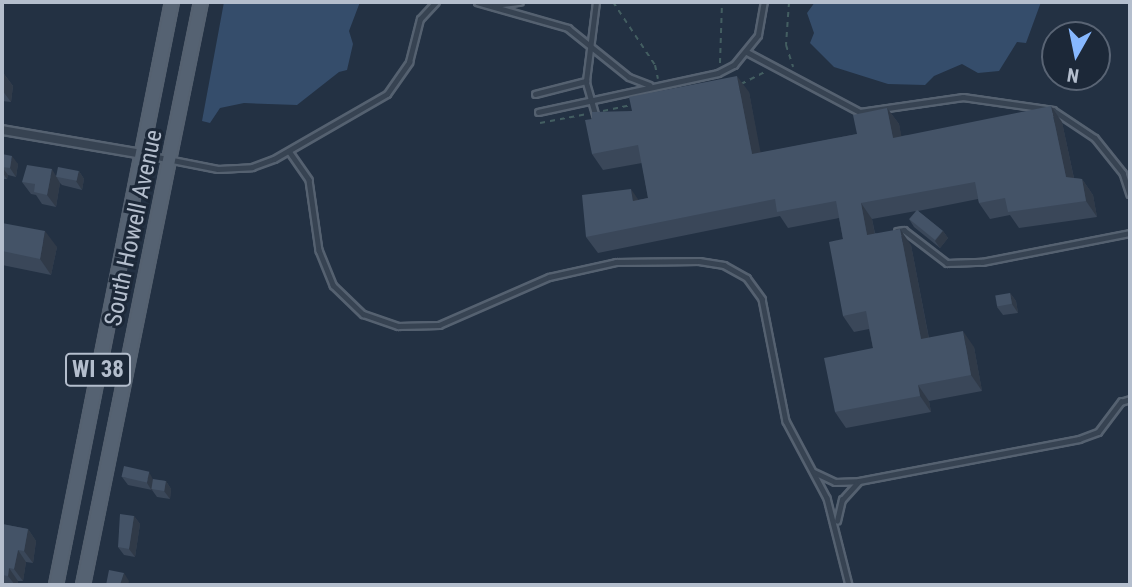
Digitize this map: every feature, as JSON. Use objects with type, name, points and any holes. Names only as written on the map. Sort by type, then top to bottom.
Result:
[{"type":"main road","name":"South Howell Avenue","points":[[56,585],[172,2]]},
{"type":"main road","name":"South Howell Avenue","points":[[83,585],[201,2]]},
{"type":"street","points":[[2,130],[142,154]]},
{"type":"lane","points":[[142,154],[236,169],[289,151],[387,94],[409,62],[420,19],[436,2]]},
{"type":"lane","points":[[477,2],[553,22],[592,46],[629,77],[655,86]]},
{"type":"lane","points":[[493,5],[520,2]]},
{"type":"lane","points":[[596,2],[586,81],[593,100],[598,129]]},
{"type":"lane","points":[[538,112],[718,73],[747,52],[762,26],[764,2]]},
{"type":"lane","points":[[747,52],[860,112],[971,97],[1053,110],[1095,138],[1123,173],[1130,194]]},
{"type":"lane","points":[[535,94],[586,81]]},
{"type":"lane","points":[[289,151],[309,180],[319,250],[333,285],[363,314],[398,326],[439,325],[549,277],[616,262],[699,261],[741,273],[762,299],[786,421],[838,529]]},
{"type":"lane","points":[[893,232],[904,230],[947,263],[982,262],[1130,233]]},
{"type":"lane","points":[[811,471],[835,482],[859,481],[1079,439],[1098,432],[1121,402],[1130,399]]},
{"type":"lane","points":[[849,585],[837,510],[859,481]]},
{"type":"path","points":[[613,2],[662,85]]},
{"type":"path","points":[[718,73],[722,2]]},
{"type":"path","points":[[789,2],[786,45],[796,78]]},
{"type":"path","points":[[735,85],[753,81],[772,65]]},
{"type":"path","points":[[540,122],[641,103]]},
{"type":"water","points":[[224,2],[360,2],[349,31],[353,44],[347,70],[339,72],[297,105],[244,103],[220,108],[210,123],[202,121]]},
{"type":"water","points":[[815,2],[1041,2],[1026,43],[1017,42],[999,71],[978,73],[962,64],[934,76],[925,85],[888,84],[834,67],[810,43],[814,33],[807,13]]},
{"type":"building","points":[[737,76],[752,154],[857,134],[853,115],[887,108],[893,138],[1051,106],[1066,177],[1082,179],[1086,201],[1008,212],[1005,198],[979,203],[975,182],[861,203],[867,235],[900,229],[921,339],[963,331],[971,375],[918,385],[920,396],[835,412],[824,358],[873,348],[866,311],[843,316],[829,242],[843,239],[836,201],[777,212],[775,199],[586,237],[582,195],[631,189],[633,201],[648,198],[638,145],[592,154],[585,120],[592,119],[592,112],[632,111],[629,97]]},
{"type":"building","points":[[2,154],[12,156],[10,168],[2,167]]},
{"type":"building","points":[[27,165],[52,169],[47,195],[34,192],[35,184],[22,182]]},
{"type":"building","points":[[58,167],[79,171],[77,181],[56,177]]},
{"type":"building","points":[[917,210],[943,231],[935,240],[909,219]]},
{"type":"building","points":[[2,223],[45,231],[40,259],[2,251]]},
{"type":"building","points":[[1010,293],[1012,304],[997,306],[995,296]]},
{"type":"building","points":[[124,466],[149,472],[147,483],[122,477]]},
{"type":"building","points":[[153,479],[166,481],[164,491],[151,489]]},
{"type":"building","points":[[120,514],[134,516],[129,549],[118,547]]},
{"type":"building","points":[[2,524],[28,529],[24,551],[18,550],[14,569],[9,568],[8,576],[2,575]]},
{"type":"building","points":[[109,570],[124,573],[120,585],[106,585]]}]
